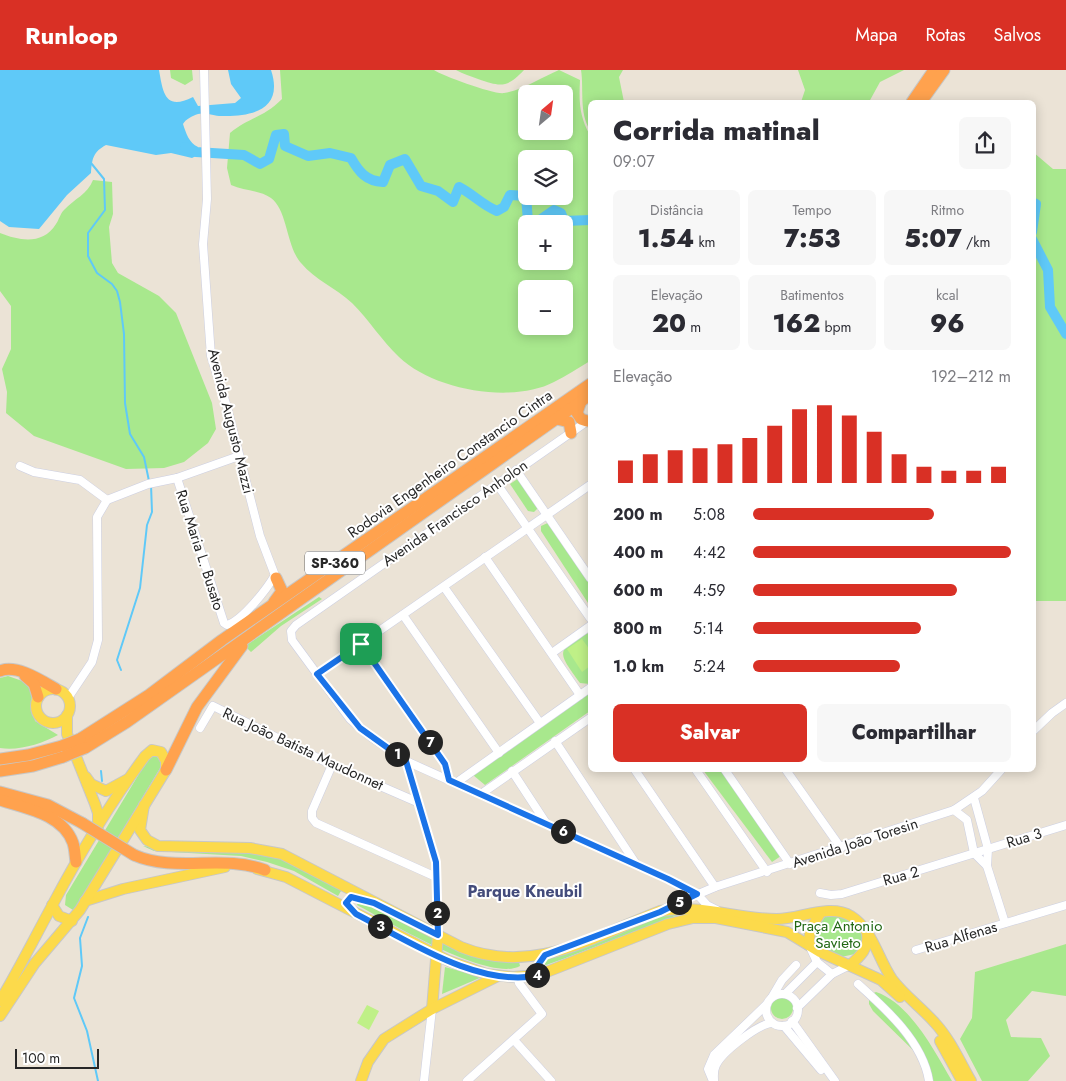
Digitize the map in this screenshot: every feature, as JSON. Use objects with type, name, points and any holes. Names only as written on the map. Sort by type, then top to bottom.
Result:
[{"type":"highway","points":[[913,100],[934,70]]},
{"type":"highway","points":[[922,100],[944,70]]},
{"type":"highway","name":"Rodovia Engenheiro Constancio Cintra","points":[[83,744],[259,615],[588,385]]},
{"type":"highway","points":[[586,398],[577,413],[581,419],[588,420]]},
{"type":"highway","name":"Rodovia Engenheiro Constancio Cintra","points":[[83,744],[127,722],[586,398]]},
{"type":"highway","points":[[557,419],[570,422],[571,433]]},
{"type":"highway","points":[[275,576],[284,584],[293,585],[309,581]]},
{"type":"highway","points":[[259,615],[281,595],[282,590],[275,576]]},
{"type":"highway","points":[[166,770],[197,707],[225,666],[252,634]]},
{"type":"highway","points":[[0,671],[19,672],[56,689]]},
{"type":"highway","points":[[19,672],[34,684],[38,697]]},
{"type":"highway","name":"SP-360","points":[[0,759],[63,752],[83,744]]},
{"type":"highway","points":[[0,752],[28,755]]},
{"type":"highway","points":[[0,771],[33,766],[63,752]]},
{"type":"highway","points":[[0,792],[48,805],[82,823],[134,855],[159,863],[234,864],[249,865],[265,870]]},
{"type":"highway","points":[[0,800],[48,817],[64,827],[73,843],[76,862]]},
{"type":"main road","points":[[67,734],[46,722],[38,714],[36,708],[38,697],[46,690],[56,689],[68,698],[70,709],[67,715],[67,734],[98,813],[98,828]]},
{"type":"main road","points":[[46,722],[56,723],[67,715]]},
{"type":"main road","points":[[0,1001],[23,964],[76,862],[145,756],[152,750],[164,756],[166,770],[85,901],[72,921],[34,963],[0,1016]]},
{"type":"main road","points":[[84,774],[91,784],[106,791],[133,775]]},
{"type":"main road","points":[[144,805],[140,830],[143,836],[152,844],[171,847],[250,848],[282,854],[438,935],[467,949],[488,956],[523,958],[545,955],[660,912],[695,908],[777,918],[836,911],[851,916],[867,933],[889,974],[936,1024],[971,1081]]},
{"type":"main road","points":[[85,901],[123,889],[218,868],[265,870],[286,877],[468,969],[499,976],[515,977],[540,975],[668,924],[693,918],[716,918],[775,928],[794,935],[809,945],[889,987],[929,1025],[962,1081]]},
{"type":"main road","points":[[356,914],[347,907],[346,903],[351,897],[374,903]]},
{"type":"main road","points":[[52,905],[59,916],[72,921]]},
{"type":"main road","points":[[809,945],[810,930],[821,912]]},
{"type":"main road","points":[[850,965],[861,955],[867,944],[867,933]]},
{"type":"main road","points":[[432,1009],[438,935]]},
{"type":"main road","points":[[540,975],[538,965],[545,955]]},
{"type":"main road","points":[[515,977],[524,968],[523,958]]},
{"type":"main road","points":[[361,1081],[368,1062],[384,1039],[432,1009],[499,976]]},
{"type":"street","name":"Avenida Augusto Mazzi","points":[[204,70],[208,172],[203,244],[211,356],[228,406],[260,536],[275,576]]},
{"type":"street","name":"Avenida Francisco Anholon","points":[[317,674],[292,640],[291,631],[296,625],[588,421]]},
{"type":"street","points":[[68,698],[92,662],[98,640],[97,517],[107,500],[150,483],[176,478],[239,456]]},
{"type":"street","points":[[20,466],[34,472],[80,480],[107,500]]},
{"type":"street","points":[[516,470],[588,575]]},
{"type":"street","name":"Rua Maria L. Busato","points":[[176,478],[226,625],[232,624],[244,614],[275,576]]},
{"type":"street","points":[[497,484],[588,615]]},
{"type":"street","points":[[588,487],[317,674],[360,728],[406,761],[637,865],[697,894],[707,905],[718,911]]},
{"type":"street","points":[[485,558],[580,695]]},
{"type":"street","points":[[444,587],[540,724]]},
{"type":"street","points":[[403,615],[499,752]]},
{"type":"street","points":[[552,653],[588,627]]},
{"type":"street","points":[[361,644],[445,764],[453,781]]},
{"type":"street","points":[[453,781],[499,752],[588,689]]},
{"type":"street","points":[[1036,728],[1066,703]]},
{"type":"street","name":"Rua João Batista Maudonnet","points":[[200,728],[213,706],[332,765],[418,802]]},
{"type":"street","points":[[480,794],[588,719]]},
{"type":"street","points":[[555,741],[637,865]]},
{"type":"street","points":[[406,761],[436,862],[438,935]]},
{"type":"street","points":[[332,765],[312,811],[312,818],[316,823],[436,877]]},
{"type":"street","points":[[512,771],[546,823]]},
{"type":"street","points":[[636,772],[715,888]]},
{"type":"street","points":[[697,772],[767,872]]},
{"type":"street","points":[[726,772],[790,864]]},
{"type":"street","points":[[787,772],[841,848]]},
{"type":"street","name":"Avenida João Toresin","points":[[660,912],[697,894],[954,810],[974,798],[998,772]]},
{"type":"street","points":[[974,798],[979,822],[981,851],[987,866]]},
{"type":"street","points":[[525,813],[531,810],[533,802]]},
{"type":"street","points":[[954,810],[965,816],[981,851],[1005,923]]},
{"type":"street","points":[[969,826],[979,822]]},
{"type":"street","name":"Rua 3","points":[[981,851],[1066,825]]},
{"type":"street","name":"Rua 2","points":[[820,893],[842,894],[981,851]]},
{"type":"street","name":"Rua Alfenas","points":[[916,950],[1066,905]]},
{"type":"street","points":[[809,945],[817,962],[832,974]]},
{"type":"street","points":[[769,1001],[786,993],[817,962]]},
{"type":"street","points":[[714,1081],[708,1069],[714,1055],[769,1001],[782,980],[796,965]]},
{"type":"street","points":[[784,1026],[792,1021],[797,1008],[832,974],[850,965]]},
{"type":"street","points":[[468,1081],[542,1014],[515,977]]},
{"type":"street","points":[[858,984],[890,1015],[911,1040],[924,1063],[930,1081]]},
{"type":"street","points":[[786,993],[796,1002],[797,1008]]},
{"type":"street","points":[[769,1001],[766,1014],[772,1023]]},
{"type":"street","points":[[424,1081],[432,1009]]},
{"type":"street","points":[[792,1021],[835,1081]]},
{"type":"street","points":[[714,1081],[714,1071],[719,1060],[755,1029],[772,1023],[784,1026],[830,1081]]},
{"type":"street","points":[[514,1040],[551,1081]]},
{"type":"green space","points":[[170,70],[192,70],[193,80],[185,85],[171,78]]},
{"type":"green space","points":[[280,70],[434,70],[469,85],[499,93],[518,89],[518,140],[573,140],[573,85],[527,85],[559,70],[580,80],[580,108],[588,130],[588,362],[568,375],[537,389],[517,392],[495,392],[473,390],[432,378],[399,357],[352,303],[301,263],[292,248],[281,211],[277,204],[267,195],[231,185],[227,168],[230,133],[268,110],[282,99]]},
{"type":"green space","points":[[456,70],[524,70],[508,83],[498,84],[478,79]]},
{"type":"green space","points":[[581,70],[623,70],[619,77],[624,100],[588,100],[588,125],[583,109]]},
{"type":"green space","points":[[798,70],[904,70],[880,82],[870,100],[802,100],[805,90]]},
{"type":"green space","points":[[1036,155],[1053,169],[1066,169],[1066,601],[1036,601]]},
{"type":"green space","points":[[93,180],[112,182],[113,214],[109,227],[112,263],[118,273],[159,296],[176,313],[212,403],[216,429],[208,443],[184,462],[164,468],[126,469],[34,436],[6,413],[7,392],[2,369],[11,349],[11,306],[0,291],[0,233],[23,239],[38,238],[45,235],[51,231],[61,213],[84,193]]},
{"type":"green space","points":[[519,478],[539,507],[534,512],[528,511],[510,484]]},
{"type":"green space","points":[[550,522],[588,579],[588,603],[541,531],[541,526]]},
{"type":"green space","points":[[319,597],[322,599],[281,626],[251,652],[245,646]]},
{"type":"green space","points":[[588,633],[588,684],[580,683],[564,658],[565,648]]},
{"type":"green space","points":[[582,639],[588,647],[588,668],[582,672],[567,649]]},
{"type":"green space","points":[[8,676],[28,683],[33,690],[31,704],[35,721],[58,735],[30,746],[0,748],[0,678]]},
{"type":"green space","points":[[588,692],[588,712],[485,785],[473,775]]},
{"type":"green space","points":[[153,754],[162,758],[162,765],[73,910],[65,905],[66,895],[148,759]]},
{"type":"green space","points":[[704,772],[722,772],[781,856],[772,862]]},
{"type":"green space","points":[[143,846],[244,852],[277,857],[292,862],[340,887],[341,891],[338,896],[294,871],[241,856],[154,851]]},
{"type":"green space","points":[[359,900],[438,941],[519,962],[520,966],[506,969],[486,966],[438,948],[357,905]]},
{"type":"green space","points":[[688,911],[563,959],[546,965],[543,963],[544,960],[667,914]]},
{"type":"green space","name":"Praça Antonio Savieto","points":[[828,914],[847,918],[860,930],[864,943],[855,954],[841,957],[818,944],[814,932],[820,921]]},
{"type":"green space","points":[[1066,944],[1066,996],[1032,991],[1006,1020],[1011,1037],[1041,1038],[1050,1056],[1028,1081],[982,1081],[960,1039],[972,1018],[975,972]]},
{"type":"green space","points":[[445,967],[482,977],[442,994]]},
{"type":"green space","points":[[876,992],[900,1006],[911,1017],[952,1081],[928,1081],[920,1057],[873,1011],[869,1004],[869,995]]},
{"type":"green space","points":[[782,997],[790,1000],[793,1008],[790,1016],[782,1019],[774,1016],[771,1008],[774,1000]]},
{"type":"green space","points":[[367,1005],[379,1011],[369,1030],[357,1023]]},
{"type":"water","points":[[0,70],[159,70],[164,92],[171,101],[184,101],[193,97],[198,106],[235,103],[241,98],[231,84],[228,70],[271,70],[274,83],[273,94],[269,102],[263,108],[254,112],[233,116],[200,114],[186,121],[183,124],[187,134],[192,143],[198,147],[196,156],[192,158],[171,153],[156,155],[106,145],[98,150],[94,156],[91,173],[67,195],[39,229],[9,227],[0,221]]},
{"type":"waterway","points":[[185,147],[196,152],[244,155],[260,164],[269,159],[276,135],[284,134],[285,146],[308,156],[330,153],[351,158],[357,168],[372,180],[383,182],[390,165],[405,159],[421,186],[438,191],[453,202],[459,187],[497,211],[504,207],[510,195],[518,196]]},
{"type":"waterway","points":[[91,163],[104,179],[105,210],[88,233],[88,256],[97,273],[112,284],[117,291],[120,302],[124,334],[125,403],[130,434],[144,457],[149,481]]},
{"type":"waterway","points":[[527,205],[528,215]]},
{"type":"waterway","points":[[547,215],[554,210],[562,215]]},
{"type":"waterway","points":[[573,221],[588,220]]},
{"type":"waterway","points":[[1036,247],[1048,270],[1050,307],[1066,334]]},
{"type":"waterway","points":[[121,670],[117,660],[140,588],[147,525],[152,512],[151,485]]},
{"type":"waterway","points":[[101,771],[102,781]]},
{"type":"waterway","points":[[88,917],[80,938],[82,966],[74,998],[87,1031],[98,1081]]},
{"type":"district","name":"Parque Kneubil","points":[[525,891]]},
{"type":"route","points":[[361,644],[445,764],[449,771],[449,780],[668,879],[697,894],[660,912],[545,955],[538,965],[540,975],[534,976],[499,976],[468,969],[356,914],[347,907],[346,903],[354,896],[374,903],[438,935],[436,862],[406,761],[370,737],[350,719],[317,674],[361,644]]}]
